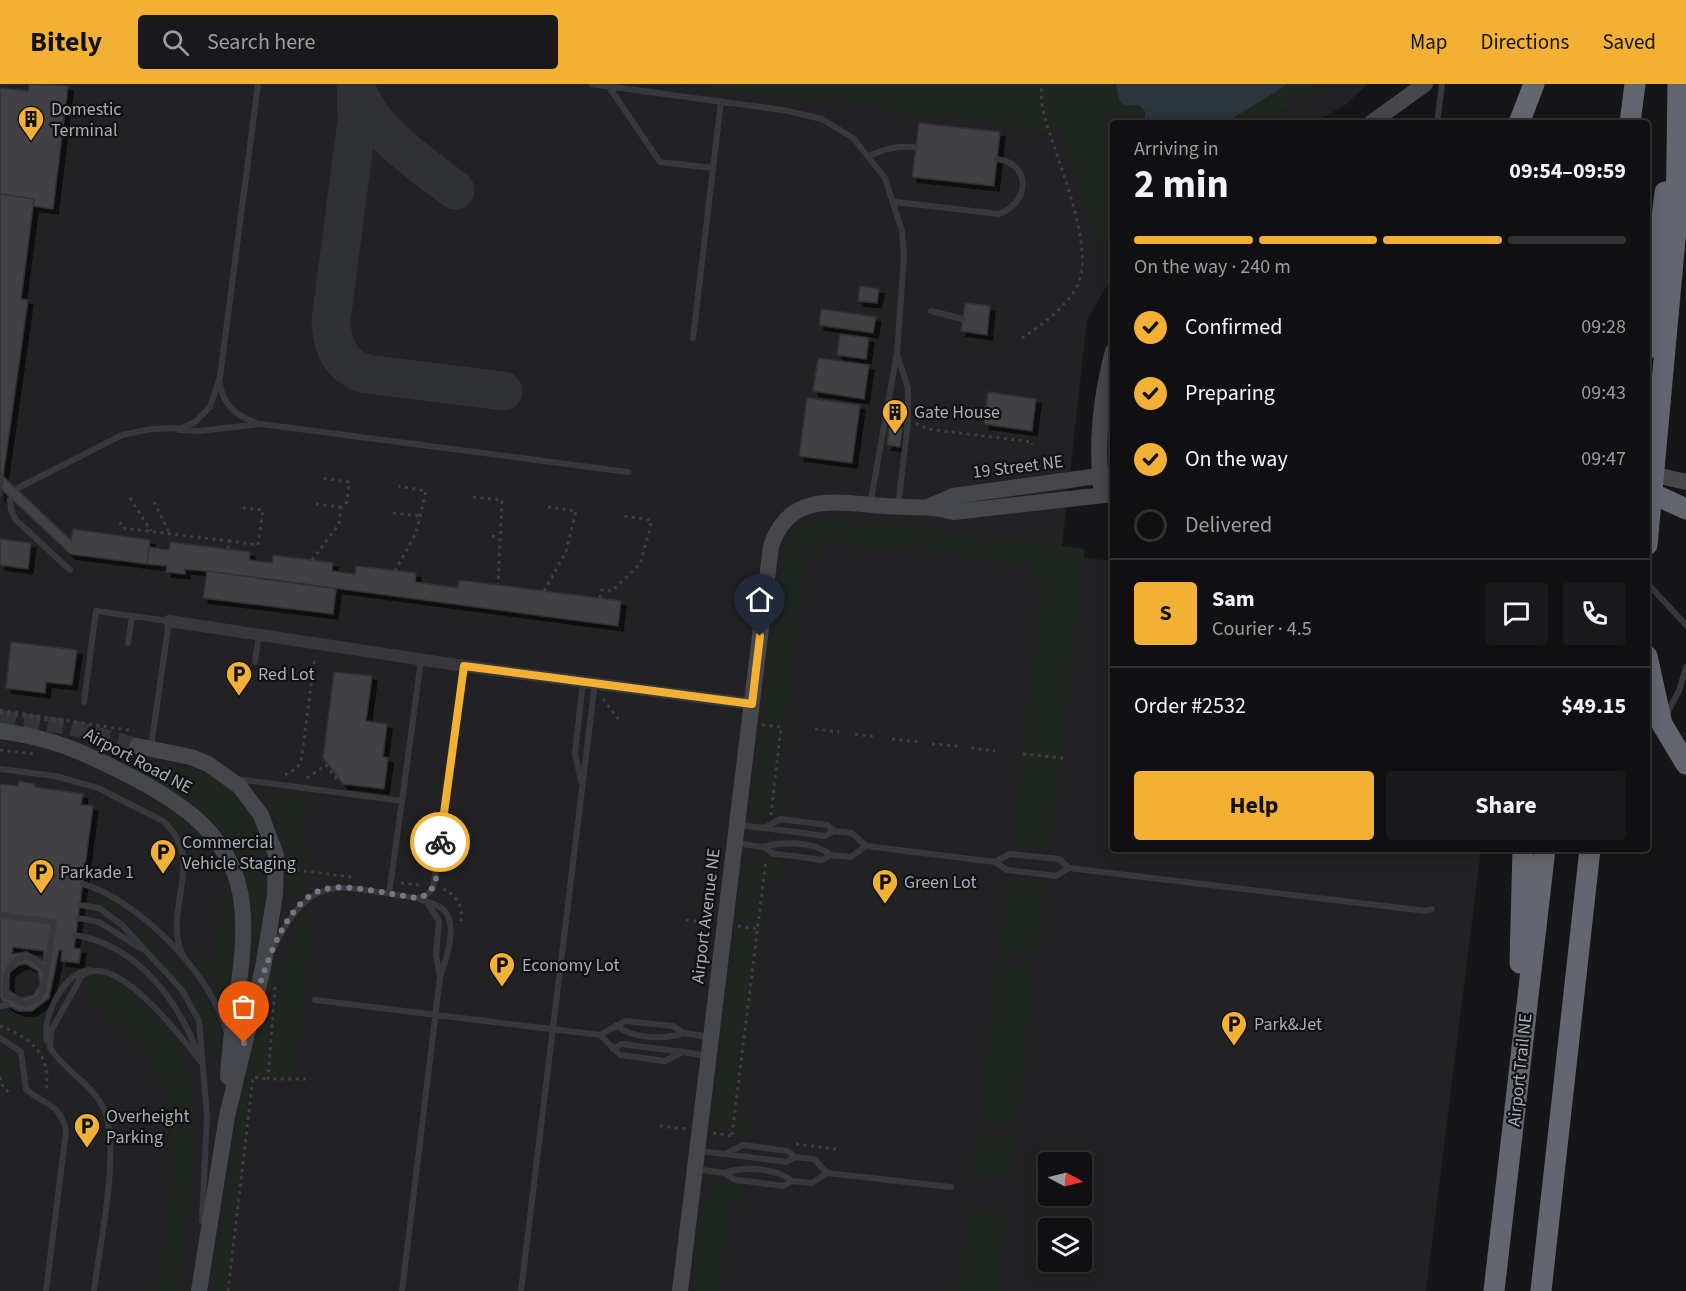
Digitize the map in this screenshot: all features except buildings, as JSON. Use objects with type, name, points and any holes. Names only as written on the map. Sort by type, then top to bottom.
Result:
[{"type":"highway","points":[[1520,120],[1534,84]]},
{"type":"highway","points":[[1630,120],[1635,84]]},
{"type":"highway","points":[[1650,323],[1677,84]]},
{"type":"highway","points":[[1650,512],[1676,229],[1677,84]]},
{"type":"highway","points":[[1653,496],[1686,510]]},
{"type":"highway","points":[[1650,669],[1662,723],[1686,764]]},
{"type":"highway","points":[[1518,1093],[1523,852]]},
{"type":"highway","name":"Airport Trail NE","points":[[1494,1291],[1545,852]]},
{"type":"highway","points":[[1541,1291],[1590,852]]},
{"type":"highway","points":[[1546,1242],[1546,1291]]},
{"type":"street","points":[[1375,120],[1425,84]]},
{"type":"street","points":[[1107,495],[1106,475],[1098,440],[1103,397],[1110,365]]},
{"type":"street","points":[[1103,397],[1110,417]]},
{"type":"street","points":[[1650,473],[1686,482]]},
{"type":"street","name":"19 Street NE","points":[[930,506],[953,496],[1106,475]]},
{"type":"street","name":"19 Street NE","points":[[771,546],[781,524],[788,516],[806,507],[833,502],[870,506],[930,506],[954,512],[1107,495]]},
{"type":"street","points":[[1653,496],[1686,504]]},
{"type":"street","name":"Airport Avenue NE","points":[[680,1291],[771,546]]},
{"type":"street","points":[[169,621],[259,633],[421,660],[752,704]]},
{"type":"street","name":"Airport Road NE","points":[[0,731],[37,736],[68,746],[130,776],[187,809],[221,845],[239,888],[243,922],[229,1058],[227,1116]]},
{"type":"street","name":"Airport Road NE","points":[[140,739],[191,757],[229,778],[251,800],[261,815],[276,855],[276,895],[263,968],[227,1116],[199,1289]]},
{"type":"lane","points":[[172,429],[195,422],[210,407],[220,377],[258,84]]},
{"type":"lane","points":[[591,84],[783,110],[822,119],[854,138],[885,178],[895,202],[902,231],[903,256],[897,353],[870,506]]},
{"type":"lane","points":[[1437,120],[1442,84]]},
{"type":"lane","points":[[609,87],[660,162],[713,168]]},
{"type":"lane","points":[[693,338],[721,101]]},
{"type":"lane","points":[[870,156],[892,147],[916,147]]},
{"type":"lane","points":[[895,202],[999,214],[1011,210],[1019,200],[1023,189],[1021,176],[1015,167],[1006,161],[997,159]]},
{"type":"lane","points":[[931,311],[963,319]]},
{"type":"lane","points":[[897,353],[908,388],[908,421],[898,507]]},
{"type":"lane","points":[[220,377],[222,394],[230,407],[241,416],[261,424]]},
{"type":"lane","points":[[18,488],[113,438],[135,431],[172,429],[198,431],[261,424],[628,472]]},
{"type":"lane","points":[[10,500],[11,510],[16,520],[70,570]]},
{"type":"lane","points":[[1650,586],[1686,625]]},
{"type":"lane","points":[[84,702],[96,611],[169,621],[140,739]]},
{"type":"lane","points":[[128,643],[132,616]]},
{"type":"lane","points":[[255,662],[259,633]]},
{"type":"lane","points":[[389,894],[421,660]]},
{"type":"lane","points":[[419,899],[429,893],[435,884],[464,666]]},
{"type":"lane","points":[[1662,723],[1679,691],[1686,667]]},
{"type":"lane","points":[[582,786],[575,753],[589,682]]},
{"type":"lane","points":[[521,1291],[582,786],[589,682]]},
{"type":"lane","points":[[0,769],[55,776],[98,788],[163,821],[172,829],[183,851],[176,934],[183,956]]},
{"type":"lane","points":[[229,778],[402,801]]},
{"type":"lane","points":[[764,828],[781,819],[827,825],[834,831],[852,833],[866,846],[995,862],[1007,870],[1056,876],[1068,868]]},
{"type":"lane","points":[[737,825],[825,836],[834,831]]},
{"type":"lane","points":[[763,847],[776,842],[822,848],[831,855],[851,857],[866,846]]},
{"type":"lane","points":[[735,843],[763,847],[774,854],[822,860],[831,855]]},
{"type":"lane","points":[[995,862],[1010,854],[1059,859],[1068,868],[1426,911],[1432,909]]},
{"type":"lane","points":[[83,884],[117,898],[183,956],[219,1008],[228,1037],[229,1058]]},
{"type":"lane","points":[[263,968],[280,933],[300,906],[322,889],[338,888],[419,899],[440,907],[449,918],[446,959],[440,977],[402,1291]]},
{"type":"lane","points":[[419,899],[434,911],[439,921],[436,955],[440,977]]},
{"type":"lane","points":[[80,905],[99,908],[109,914],[182,990],[199,1021],[207,1116],[199,1289]]},
{"type":"lane","points":[[0,915],[54,922],[43,992],[39,998],[26,1004],[6,996],[1,981],[2,972],[10,962],[26,958],[34,960],[42,968]]},
{"type":"lane","points":[[78,918],[99,922],[148,953]]},
{"type":"lane","points":[[75,935],[92,939],[123,954],[151,976],[184,1019],[201,1061]]},
{"type":"lane","points":[[50,1048],[51,1031],[81,977],[93,970]]},
{"type":"lane","points":[[93,1291],[111,1159],[110,1133],[104,1108],[97,1096],[50,1048],[45,1030],[48,1014],[71,977],[78,972],[104,971],[141,993],[161,1012],[201,1061]]},
{"type":"lane","points":[[315,1000],[600,1035],[625,1021],[673,1026],[684,1034]]},
{"type":"lane","points":[[616,1025],[625,1033],[671,1038],[684,1034],[711,1037]]},
{"type":"lane","points":[[600,1035],[620,1055],[666,1061],[683,1052]]},
{"type":"lane","points":[[0,1038],[21,1052],[26,1089],[51,1104],[62,1120],[66,1138],[46,1291]]},
{"type":"lane","points":[[613,1049],[622,1044],[709,1056]]},
{"type":"lane","points":[[725,1154],[742,1145],[788,1151],[795,1157],[813,1159],[827,1173],[951,1187]]},
{"type":"lane","points":[[697,1151],[786,1162],[795,1157]]},
{"type":"lane","points":[[724,1173],[737,1168],[756,1170],[783,1174],[792,1181],[812,1183],[827,1173]]},
{"type":"lane","points":[[695,1169],[724,1173],[735,1180],[783,1186],[792,1181]]},
{"type":"path","points":[[1022,338],[1045,323],[1072,294],[1081,274],[1082,256],[1065,181],[1042,110],[1042,84]]},
{"type":"path","points":[[908,421],[927,429],[1032,442],[1032,445]]},
{"type":"path","points":[[312,560],[339,524],[341,507],[347,502],[349,482],[321,478]]},
{"type":"path","points":[[395,571],[416,533],[420,516],[423,513],[426,490],[398,486]]},
{"type":"path","points":[[473,497],[502,500],[498,537],[498,584]]},
{"type":"path","points":[[130,498],[151,531]]},
{"type":"path","points":[[154,502],[170,534]]},
{"type":"path","points":[[316,504],[341,507]]},
{"type":"path","points":[[120,522],[122,528],[258,545],[263,510],[242,507]]},
{"type":"path","points":[[544,591],[566,552],[576,511],[548,507]]},
{"type":"path","points":[[393,513],[420,516]]},
{"type":"path","points":[[600,598],[601,590],[612,591],[641,563],[643,551],[650,537],[651,520],[623,516]]},
{"type":"path","points":[[492,536],[498,537]]},
{"type":"path","points":[[228,549],[229,542]]},
{"type":"path","points":[[288,777],[279,776],[293,771],[301,762],[313,659],[317,656]]},
{"type":"path","points":[[603,694],[620,721]]},
{"type":"path","points":[[0,712],[140,739]]},
{"type":"path","points":[[758,724],[781,727],[770,817]]},
{"type":"path","points":[[815,729],[839,732]]},
{"type":"path","points":[[855,734],[878,737]]},
{"type":"path","points":[[892,739],[919,742]]},
{"type":"path","points":[[932,744],[958,746]]},
{"type":"path","points":[[971,748],[995,751]]},
{"type":"path","points":[[1023,754],[1064,759]]},
{"type":"path","points":[[305,780],[326,765],[342,785]]},
{"type":"path","points":[[732,1135],[766,858]]},
{"type":"path","points":[[286,869],[361,878]]},
{"type":"path","points":[[398,883],[423,886]]},
{"type":"path","points":[[686,920],[715,923]]},
{"type":"path","points":[[736,926],[757,929]]},
{"type":"path","points":[[268,1079],[276,981]]},
{"type":"path","points":[[0,1077],[3,1088],[9,1092]]},
{"type":"path","points":[[228,1291],[253,1077],[306,1079]]},
{"type":"path","points":[[660,1126],[692,1130]]},
{"type":"shaded area","points":[[0,84],[1368,84],[1346,104],[1320,120],[1110,120],[1110,280],[1087,320],[1061,555],[1110,561],[1110,852],[1481,852],[1426,1291],[0,1291]]},
{"type":"shaded area","points":[[685,84],[1321,84],[1271,120],[1110,120],[1110,238],[1098,247],[1062,134]]},
{"type":"shaded area","points":[[1116,84],[1288,84],[1230,120],[1145,120],[1145,111],[1138,105],[1124,106],[1119,99]]},
{"type":"shaded area","points":[[826,516],[1085,549],[1050,849],[1012,844],[1043,583],[1030,581],[1031,565],[821,541],[820,557],[806,555],[786,724],[762,721],[786,542],[793,531],[802,524]]},
{"type":"shaded area","points":[[761,728],[778,730],[768,818],[764,820],[757,819],[752,810]]},
{"type":"shaded area","points":[[783,731],[785,732],[778,795],[790,797],[788,814],[773,817]]},
{"type":"shaded area","points":[[136,758],[179,767],[210,778],[241,800],[255,820],[264,842],[267,866],[263,917],[252,967],[248,967],[249,896],[243,869],[232,846],[215,825],[194,807],[134,771]]},
{"type":"shaded area","points":[[107,781],[146,798],[177,817],[201,839],[218,864],[222,876],[201,847],[175,823],[146,804],[109,786],[106,784]]},
{"type":"shaded area","points":[[261,789],[307,795],[299,850],[314,853],[311,869],[288,866],[280,829]]},
{"type":"shaded area","points":[[755,857],[764,857],[756,926],[737,924],[744,868],[746,862]]},
{"type":"shaded area","points":[[768,858],[783,860],[780,879],[768,878],[762,927],[759,926]]},
{"type":"shaded area","points":[[288,872],[332,877],[313,882],[296,898],[288,893]]},
{"type":"shaded area","points":[[1008,880],[1046,882],[1037,956],[1000,952]]},
{"type":"shaded area","points":[[225,883],[233,924],[233,961],[228,1002],[189,953],[186,942],[206,964],[214,959]]},
{"type":"shaded area","points":[[85,896],[113,904],[123,910],[196,990],[214,1017],[219,1032],[221,1049],[219,1068],[215,1065],[207,1029],[190,995],[116,913],[105,905],[84,899]]},
{"type":"shaded area","points":[[306,915],[312,921],[312,929],[295,1076],[272,1076],[275,1013],[282,973],[288,953]]},
{"type":"shaded area","points":[[736,929],[755,931],[731,1130],[712,1127]]},
{"type":"shaded area","points":[[758,931],[761,932],[738,1122],[752,1124],[750,1135],[734,1133]]},
{"type":"shaded area","points":[[279,956],[271,1007],[267,1076],[251,1075],[226,1291],[213,1291],[239,1108],[270,976]]},
{"type":"shaded area","points":[[998,963],[1035,968],[1016,1127],[979,1122]]},
{"type":"shaded area","points":[[89,976],[112,980],[126,988],[144,1004],[173,1038],[189,1076],[194,1135],[189,1202],[178,1291],[158,1291],[172,1168],[171,1129],[164,1092],[149,1058],[123,1028],[85,1001],[91,991],[81,983]]},
{"type":"shaded area","points":[[49,1002],[40,1029],[42,1057],[26,1034],[0,1023],[0,1012],[30,1013]]},
{"type":"shaded area","points":[[0,1046],[12,1054],[17,1064],[10,1090],[4,1086],[0,1068]]},
{"type":"shaded area","points":[[978,1134],[1015,1138],[1010,1180],[973,1176]]},
{"type":"shaded area","points":[[721,1182],[744,1185],[742,1202],[730,1202],[719,1291],[693,1291],[704,1196],[711,1185]]},
{"type":"shaded area","points":[[968,1210],[1006,1215],[997,1291],[958,1291]]},
{"type":"taxiway","points":[[356,84],[357,120],[331,321],[333,339],[339,354],[350,366],[366,374],[503,391]]},
{"type":"taxiway","points":[[357,91],[375,121],[399,147],[455,190]]},
{"type":"tunnel","points":[[0,718],[70,727],[137,746]]},
{"type":"way so far","points":[[244,1043],[263,968],[280,933],[307,898],[322,889],[330,888],[417,898],[425,896],[435,884],[440,842]]},
{"type":"place","name":"Domestic Terminal","points":[[31,142]]},
{"type":"place","name":"Gate House","points":[[895,435]]},
{"type":"place","name":"Red Lot","points":[[239,697]]},
{"type":"place","name":"Commercial Vehicle Staging","points":[[163,875]]},
{"type":"place","name":"Parkade 1","points":[[41,895]]},
{"type":"place","name":"Green Lot","points":[[885,905]]},
{"type":"place","name":"Economy Lot","points":[[502,988]]},
{"type":"place","name":"Park&Jet","points":[[1234,1047]]},
{"type":"place","name":"Overheight Parking","points":[[87,1149]]},
{"type":"route","points":[[440,842],[464,666],[752,704],[760,636]]}]
